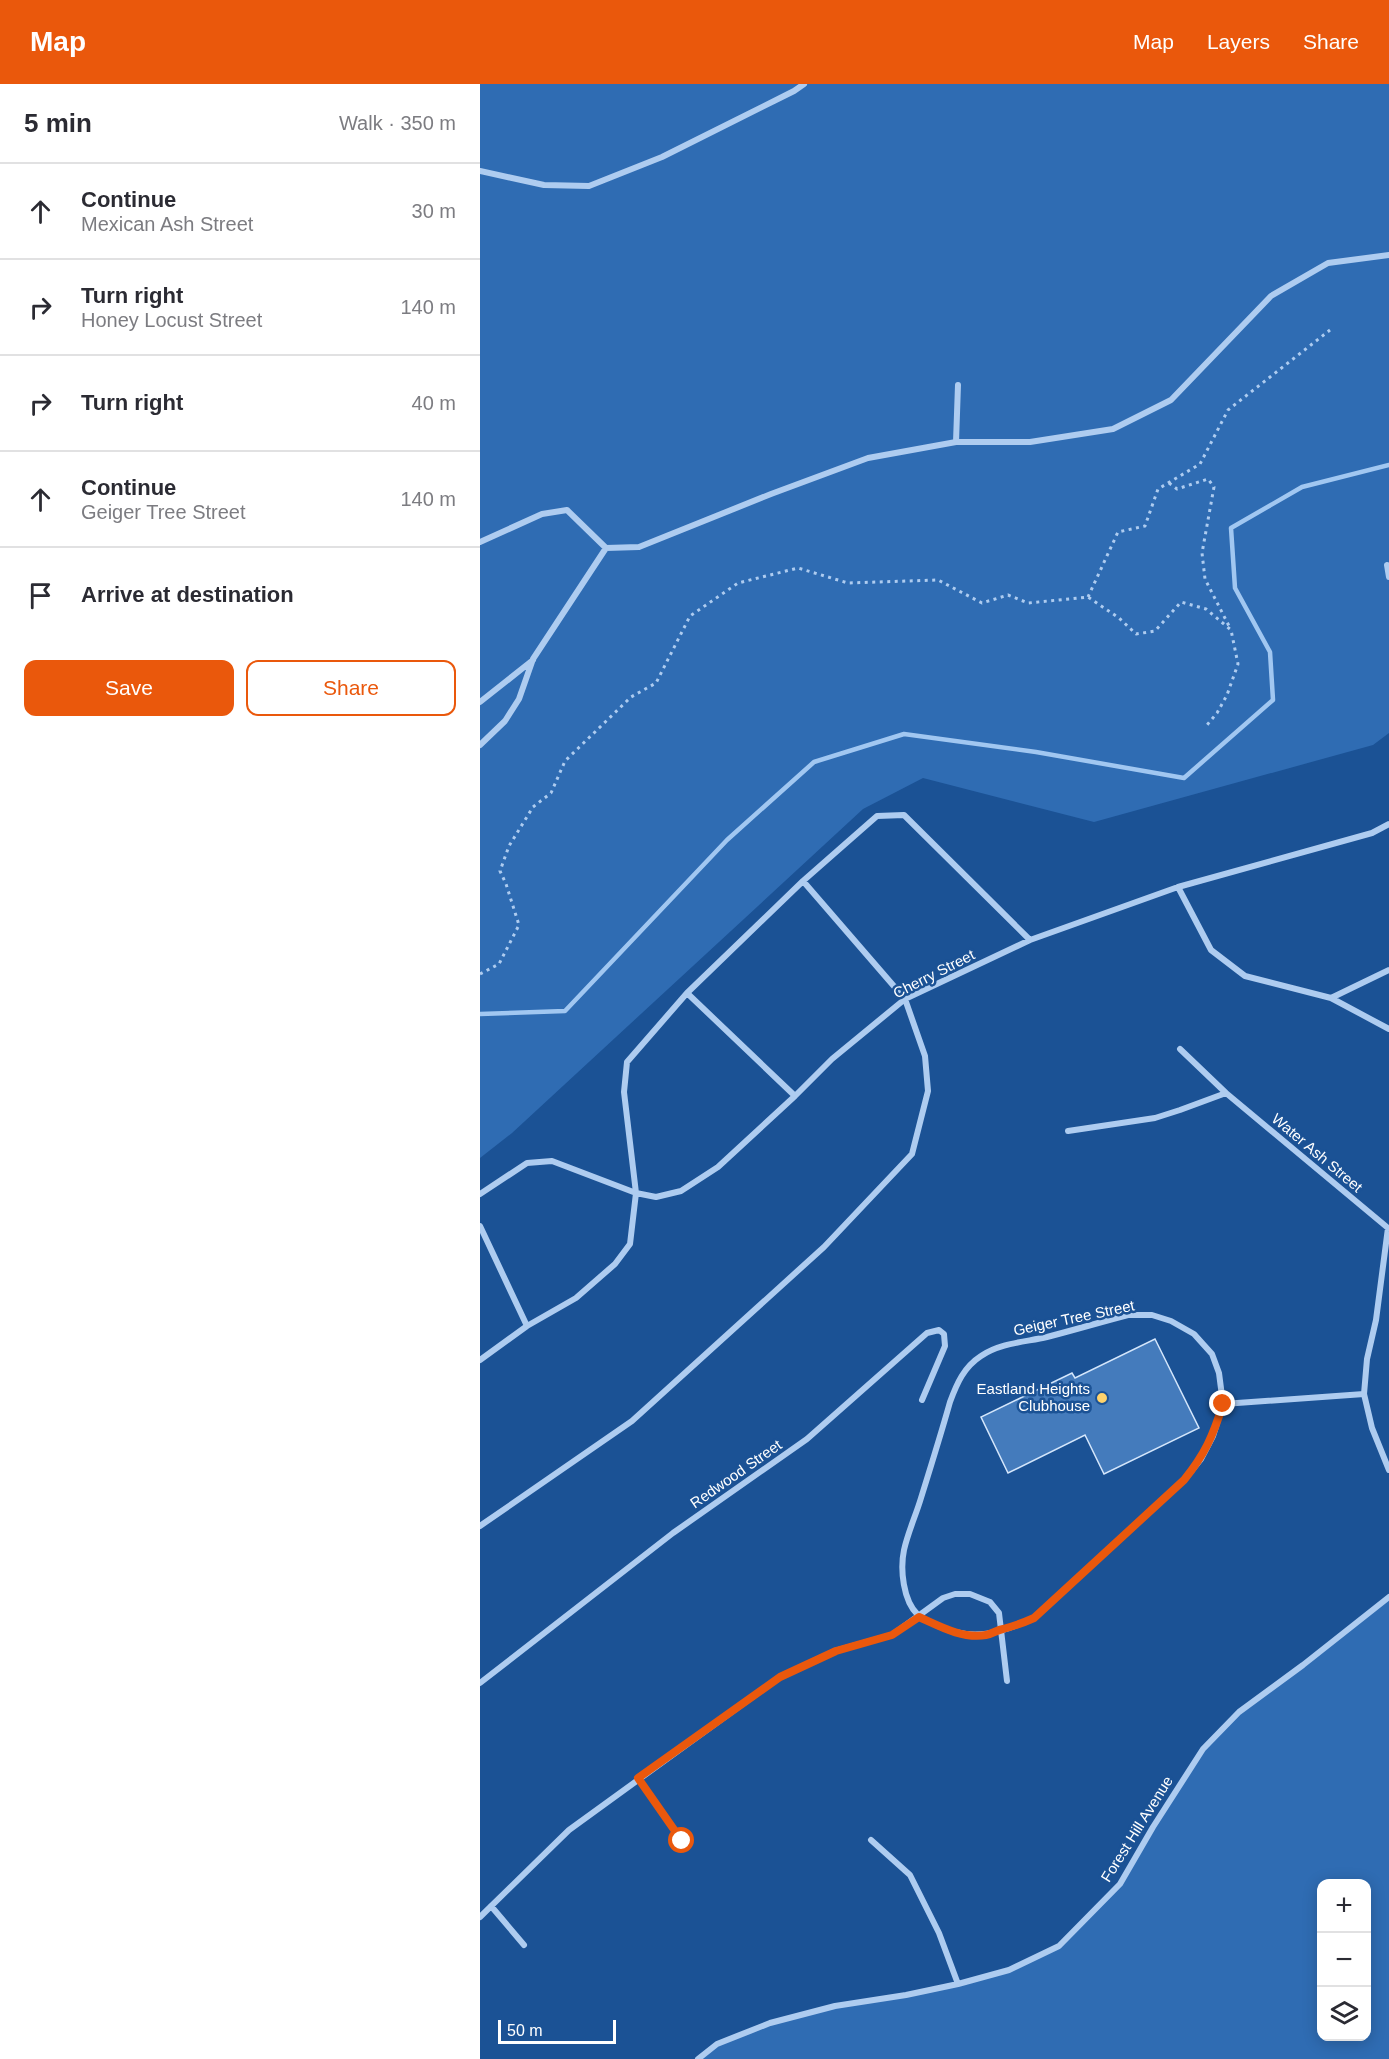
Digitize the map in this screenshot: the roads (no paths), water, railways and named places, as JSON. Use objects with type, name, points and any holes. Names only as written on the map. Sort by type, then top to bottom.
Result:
[{"type":"street","points":[[480,171],[544,185],[589,186],[662,157],[794,92],[804,84]]},
{"type":"street","points":[[480,542],[542,514],[567,510],[606,548],[639,547],[868,458],[956,442],[1030,442],[1113,429],[1172,400],[1271,296],[1328,263],[1389,255]]},
{"type":"street","points":[[956,442],[958,385]]},
{"type":"street","points":[[480,745],[505,721],[519,699],[533,660],[606,548]]},
{"type":"street","points":[[1387,565],[1389,577]]},
{"type":"street","points":[[480,702],[533,660]]},
{"type":"street","points":[[480,1360],[527,1326],[576,1298],[615,1264],[630,1244],[636,1193],[624,1092],[627,1062],[687,993],[803,881],[877,816],[904,815],[1030,940]]},
{"type":"street","name":"Cherry Street","points":[[480,1194],[527,1163],[552,1161],[636,1193],[656,1197],[681,1191],[718,1167],[832,1059],[905,999],[1030,940],[1178,887],[1372,833],[1389,824]]},
{"type":"street","points":[[480,1526],[560,1473],[632,1421],[824,1247],[912,1154],[928,1091],[925,1056],[905,999],[803,881]]},
{"type":"street","points":[[1178,887],[1211,950],[1245,975],[1331,998],[1389,1029]]},
{"type":"street","points":[[1331,998],[1389,970]]},
{"type":"street","points":[[687,993],[795,1096]]},
{"type":"street","name":"Water Ash Street","points":[[1180,1049],[1226,1093],[1389,1228],[1364,1394],[1372,1428],[1389,1470]]},
{"type":"street","points":[[1068,1131],[1155,1118],[1226,1093]]},
{"type":"street","points":[[480,1226],[527,1326]]},
{"type":"street","name":"Geiger Tree Street","points":[[1128,1315],[1152,1315],[1172,1321],[1194,1334],[1212,1354],[1219,1373],[1223,1404],[1213,1436],[1201,1459],[1184,1480],[1034,1618],[1017,1626],[986,1635],[969,1635],[947,1630],[919,1617],[911,1606],[905,1591],[904,1551],[957,1384],[967,1368],[981,1356],[1001,1346],[1047,1337],[1128,1315]]},
{"type":"street","name":"Redwood Street","points":[[480,1683],[673,1533],[807,1439],[927,1333],[939,1330],[944,1334],[945,1346],[922,1400]]},
{"type":"street","points":[[1223,1404],[1364,1394]]},
{"type":"street","points":[[480,1917],[569,1830],[780,1677],[836,1651],[892,1635],[919,1617],[930,1605],[943,1598],[955,1594],[970,1594],[990,1602],[999,1613],[1007,1681]]},
{"type":"street","name":"Forest Hill Avenue","points":[[698,2059],[717,2044],[770,2023],[835,2006],[958,1984],[1009,1970],[1059,1946],[1120,1884],[1203,1749],[1239,1712],[1389,1597]]},
{"type":"street","points":[[638,1778],[682,1841]]},
{"type":"street","points":[[871,1840],[910,1875],[939,1933],[958,1984]]},
{"type":"street","points":[[491,1906],[524,1945]]},
{"type":"waterway","points":[[480,1014],[565,1011],[727,840],[814,762],[904,734],[1036,752],[1184,778],[1273,700],[1270,652],[1235,588],[1231,528],[1302,487],[1389,465]]},
{"type":"place","name":"Eastland Heights Clubhouse","points":[[1102,1398]]}]
